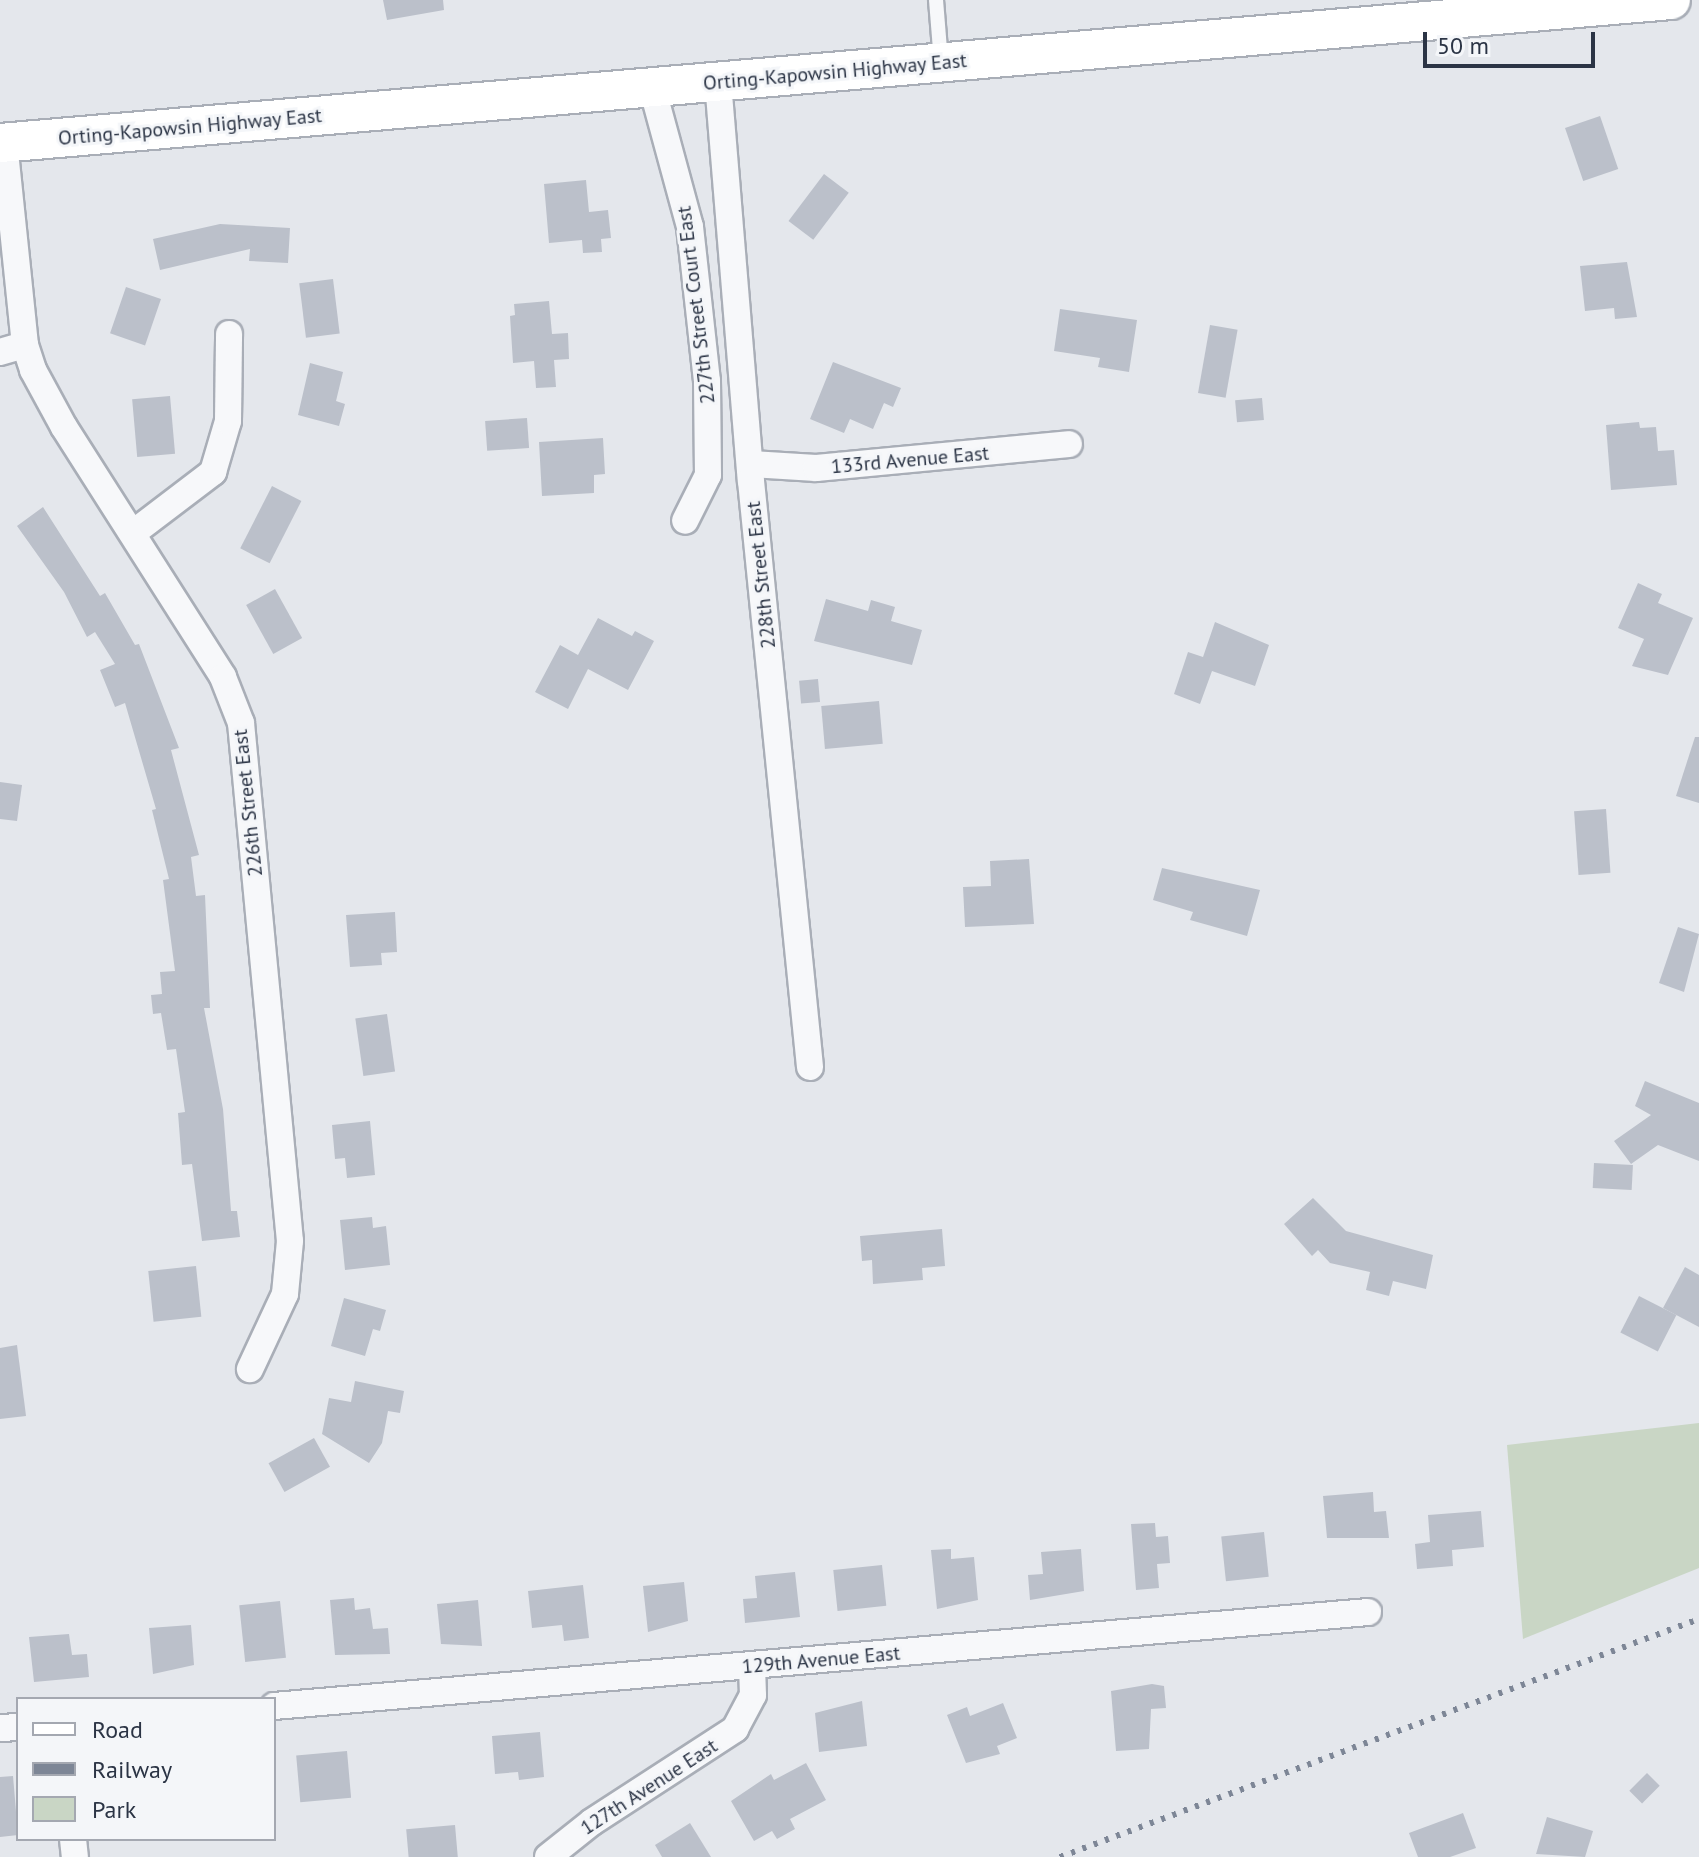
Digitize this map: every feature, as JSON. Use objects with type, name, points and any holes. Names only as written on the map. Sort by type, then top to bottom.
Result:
[{"type":"main road","name":"Orting-Kapowsin Highway East","points":[[2,143],[1671,0]]},
{"type":"street","name":"228th Street East","points":[[718,82],[751,464],[810,1067]]},
{"type":"street","name":"227th Street Court East","points":[[652,87],[690,227],[707,381],[708,475],[685,521]]},
{"type":"street","name":"226th Street East","points":[[2,143],[13,348],[223,677],[241,723],[290,1241],[285,1294],[250,1369]]},
{"type":"street","points":[[133,533],[213,472],[228,421],[229,334]]},
{"type":"street","name":"133rd Avenue East","points":[[751,464],[816,468],[1069,444]]},
{"type":"street","name":"129th Avenue East","points":[[276,1706],[1368,1612]]},
{"type":"street","name":"127th Avenue East","points":[[548,1857],[592,1822],[735,1729],[753,1695],[752,1667]]},
{"type":"lane","points":[[936,0],[941,63]]},
{"type":"green space","points":[[1699,1423],[1699,1568],[1523,1639],[1507,1445]]},
{"type":"building","points":[[383,0],[443,0],[444,10],[387,20]]},
{"type":"building","points":[[1600,116],[1618,169],[1583,181],[1565,128]]},
{"type":"building","points":[[824,174],[849,193],[813,240],[788,221]]},
{"type":"building","points":[[586,180],[589,212],[608,210],[611,238],[601,239],[602,252],[583,253],[582,240],[549,243],[544,184]]},
{"type":"building","points":[[220,224],[290,228],[288,263],[249,261],[250,249],[160,270],[153,239]]},
{"type":"building","points":[[1627,262],[1637,317],[1615,319],[1614,308],[1585,311],[1580,266]]},
{"type":"building","points":[[333,279],[340,334],[306,338],[299,283]]},
{"type":"building","points":[[126,287],[161,299],[145,345],[110,333]]},
{"type":"building","points":[[549,301],[552,334],[568,333],[569,359],[554,360],[556,387],[536,388],[534,361],[513,363],[510,316],[515,315],[514,304]]},
{"type":"building","points":[[1060,309],[1137,320],[1129,372],[1098,367],[1100,358],[1054,351]]},
{"type":"building","points":[[1210,325],[1238,330],[1226,398],[1198,393]]},
{"type":"building","points":[[833,362],[901,388],[893,407],[884,403],[873,429],[850,419],[844,433],[810,419]]},
{"type":"building","points":[[310,363],[343,372],[336,401],[345,404],[339,426],[298,415]]},
{"type":"building","points":[[170,396],[175,454],[137,457],[132,399]]},
{"type":"building","points":[[1262,398],[1264,420],[1237,422],[1235,400]]},
{"type":"building","points":[[527,418],[529,448],[487,451],[485,421]]},
{"type":"building","points":[[1639,422],[1640,428],[1656,427],[1658,451],[1674,450],[1677,485],[1611,490],[1606,425]]},
{"type":"building","points":[[603,438],[605,474],[594,475],[594,493],[542,496],[539,442]]},
{"type":"building","points":[[272,486],[301,501],[270,563],[240,548]]},
{"type":"building","points":[[43,507],[100,596],[105,593],[135,645],[139,644],[179,748],[171,750],[199,855],[191,857],[196,896],[205,895],[210,1008],[204,1008],[223,1109],[231,1211],[237,1211],[240,1237],[202,1241],[192,1164],[182,1165],[178,1113],[185,1112],[176,1049],[167,1050],[161,1013],[153,1014],[151,995],[162,994],[160,972],[175,971],[163,880],[169,879],[152,810],[156,809],[125,703],[115,707],[100,670],[115,664],[95,632],[87,637],[64,592],[17,526]]},
{"type":"building","points":[[1638,583],[1662,594],[1658,603],[1693,618],[1668,675],[1632,666],[1644,639],[1618,628]]},
{"type":"building","points":[[275,589],[302,638],[273,654],[246,605]]},
{"type":"building","points":[[826,599],[868,611],[871,600],[895,607],[891,621],[922,630],[912,665],[814,641]]},
{"type":"building","points":[[598,618],[632,636],[635,631],[654,641],[628,690],[588,669],[568,709],[535,692],[560,645],[578,655]]},
{"type":"building","points":[[1215,622],[1269,645],[1255,686],[1212,671],[1200,704],[1174,694],[1188,652],[1203,657]]},
{"type":"building","points":[[818,679],[820,702],[801,704],[799,681]]},
{"type":"building","points":[[879,701],[883,744],[825,749],[821,706]]},
{"type":"building","points":[[1695,737],[1699,737],[1699,803],[1676,796]]},
{"type":"building","points":[[0,782],[22,785],[17,821],[0,819]]},
{"type":"building","points":[[1606,809],[1610,873],[1579,875],[1574,811]]},
{"type":"building","points":[[1029,859],[1034,924],[965,927],[963,887],[991,886],[990,861]]},
{"type":"building","points":[[1162,868],[1260,890],[1247,936],[1190,920],[1193,912],[1153,900]]},
{"type":"building","points":[[395,912],[397,952],[381,953],[382,965],[350,967],[346,915]]},
{"type":"building","points":[[1678,927],[1699,934],[1684,992],[1659,983]]},
{"type":"building","points":[[387,1014],[395,1071],[363,1076],[355,1018]]},
{"type":"building","points":[[1645,1081],[1699,1103],[1699,1161],[1658,1145],[1631,1164],[1614,1141],[1651,1115],[1635,1106]]},
{"type":"building","points":[[370,1121],[375,1175],[347,1178],[345,1158],[335,1159],[332,1125]]},
{"type":"building","points":[[1594,1163],[1633,1165],[1632,1190],[1593,1188]]},
{"type":"building","points":[[1313,1198],[1346,1231],[1433,1255],[1426,1289],[1393,1281],[1389,1296],[1366,1290],[1370,1272],[1330,1263],[1318,1250],[1312,1256],[1284,1224]]},
{"type":"building","points":[[372,1217],[373,1228],[386,1226],[390,1265],[345,1270],[340,1220]]},
{"type":"building","points":[[942,1229],[945,1266],[922,1268],[923,1280],[873,1284],[872,1260],[862,1261],[860,1236]]},
{"type":"building","points":[[196,1266],[201,1317],[154,1322],[148,1271]]},
{"type":"building","points":[[1685,1267],[1699,1275],[1699,1327],[1663,1308]]},
{"type":"building","points":[[1639,1296],[1676,1315],[1658,1352],[1620,1333]]},
{"type":"building","points":[[344,1298],[386,1310],[380,1331],[373,1329],[365,1356],[331,1346]]},
{"type":"building","points":[[17,1345],[26,1416],[0,1419],[0,1348]]},
{"type":"building","points":[[355,1381],[404,1391],[400,1413],[388,1411],[382,1443],[369,1463],[322,1434],[329,1398],[351,1402]]},
{"type":"building","points":[[314,1438],[330,1467],[285,1492],[269,1463]]},
{"type":"building","points":[[1373,1492],[1374,1512],[1386,1511],[1389,1538],[1327,1538],[1323,1496]]},
{"type":"building","points":[[1481,1511],[1484,1547],[1452,1550],[1453,1566],[1417,1569],[1415,1544],[1430,1542],[1428,1515]]},
{"type":"building","points":[[1155,1523],[1156,1537],[1168,1536],[1170,1563],[1157,1564],[1159,1588],[1136,1590],[1131,1524]]},
{"type":"building","points":[[1264,1532],[1269,1577],[1226,1581],[1221,1536]]},
{"type":"building","points":[[951,1549],[951,1559],[974,1557],[978,1600],[937,1609],[931,1550]]},
{"type":"building","points":[[1081,1549],[1084,1591],[1030,1600],[1028,1575],[1043,1574],[1041,1552]]},
{"type":"building","points":[[882,1565],[886,1606],[838,1611],[833,1570]]},
{"type":"building","points":[[795,1572],[800,1617],[745,1623],[743,1599],[757,1598],[755,1576]]},
{"type":"building","points":[[684,1582],[688,1621],[648,1632],[643,1586]]},
{"type":"building","points":[[583,1585],[589,1638],[564,1641],[562,1625],[532,1628],[528,1591]]},
{"type":"building","points":[[354,1598],[355,1610],[370,1608],[373,1629],[388,1628],[390,1654],[335,1655],[330,1600]]},
{"type":"building","points":[[478,1600],[482,1646],[441,1644],[437,1604]]},
{"type":"building","points":[[280,1601],[286,1658],[245,1662],[239,1605]]},
{"type":"building","points":[[191,1625],[194,1665],[153,1674],[149,1628]]},
{"type":"building","points":[[69,1634],[72,1655],[87,1654],[89,1677],[34,1682],[29,1637]]},
{"type":"building","points":[[1152,1684],[1164,1686],[1166,1708],[1151,1709],[1149,1749],[1116,1751],[1111,1691]]},
{"type":"building","points":[[862,1701],[867,1746],[819,1752],[815,1713]]},
{"type":"building","points":[[1003,1703],[1017,1738],[997,1746],[1000,1754],[966,1763],[947,1715],[967,1707],[970,1716]]},
{"type":"building","points":[[540,1732],[544,1777],[519,1780],[518,1772],[495,1774],[492,1736]]},
{"type":"building","points":[[347,1751],[351,1798],[300,1802],[296,1755]]},
{"type":"building","points":[[806,1763],[826,1800],[790,1819],[795,1829],[777,1839],[772,1831],[754,1841],[731,1801],[771,1774],[774,1780]]},
{"type":"building","points":[[1647,1773],[1660,1786],[1642,1803],[1629,1791]]},
{"type":"building","points":[[13,1776],[16,1835],[0,1837],[0,1777]]},
{"type":"building","points":[[1463,1813],[1476,1848],[1450,1857],[1418,1857],[1409,1833]]},
{"type":"building","points":[[1547,1817],[1593,1831],[1585,1857],[1536,1854]]},
{"type":"building","points":[[690,1823],[711,1857],[662,1857],[655,1845]]},
{"type":"building","points":[[455,1825],[458,1857],[409,1857],[406,1829]]},
{"type":"railway","points":[[1060,1857],[1699,1619]]}]
